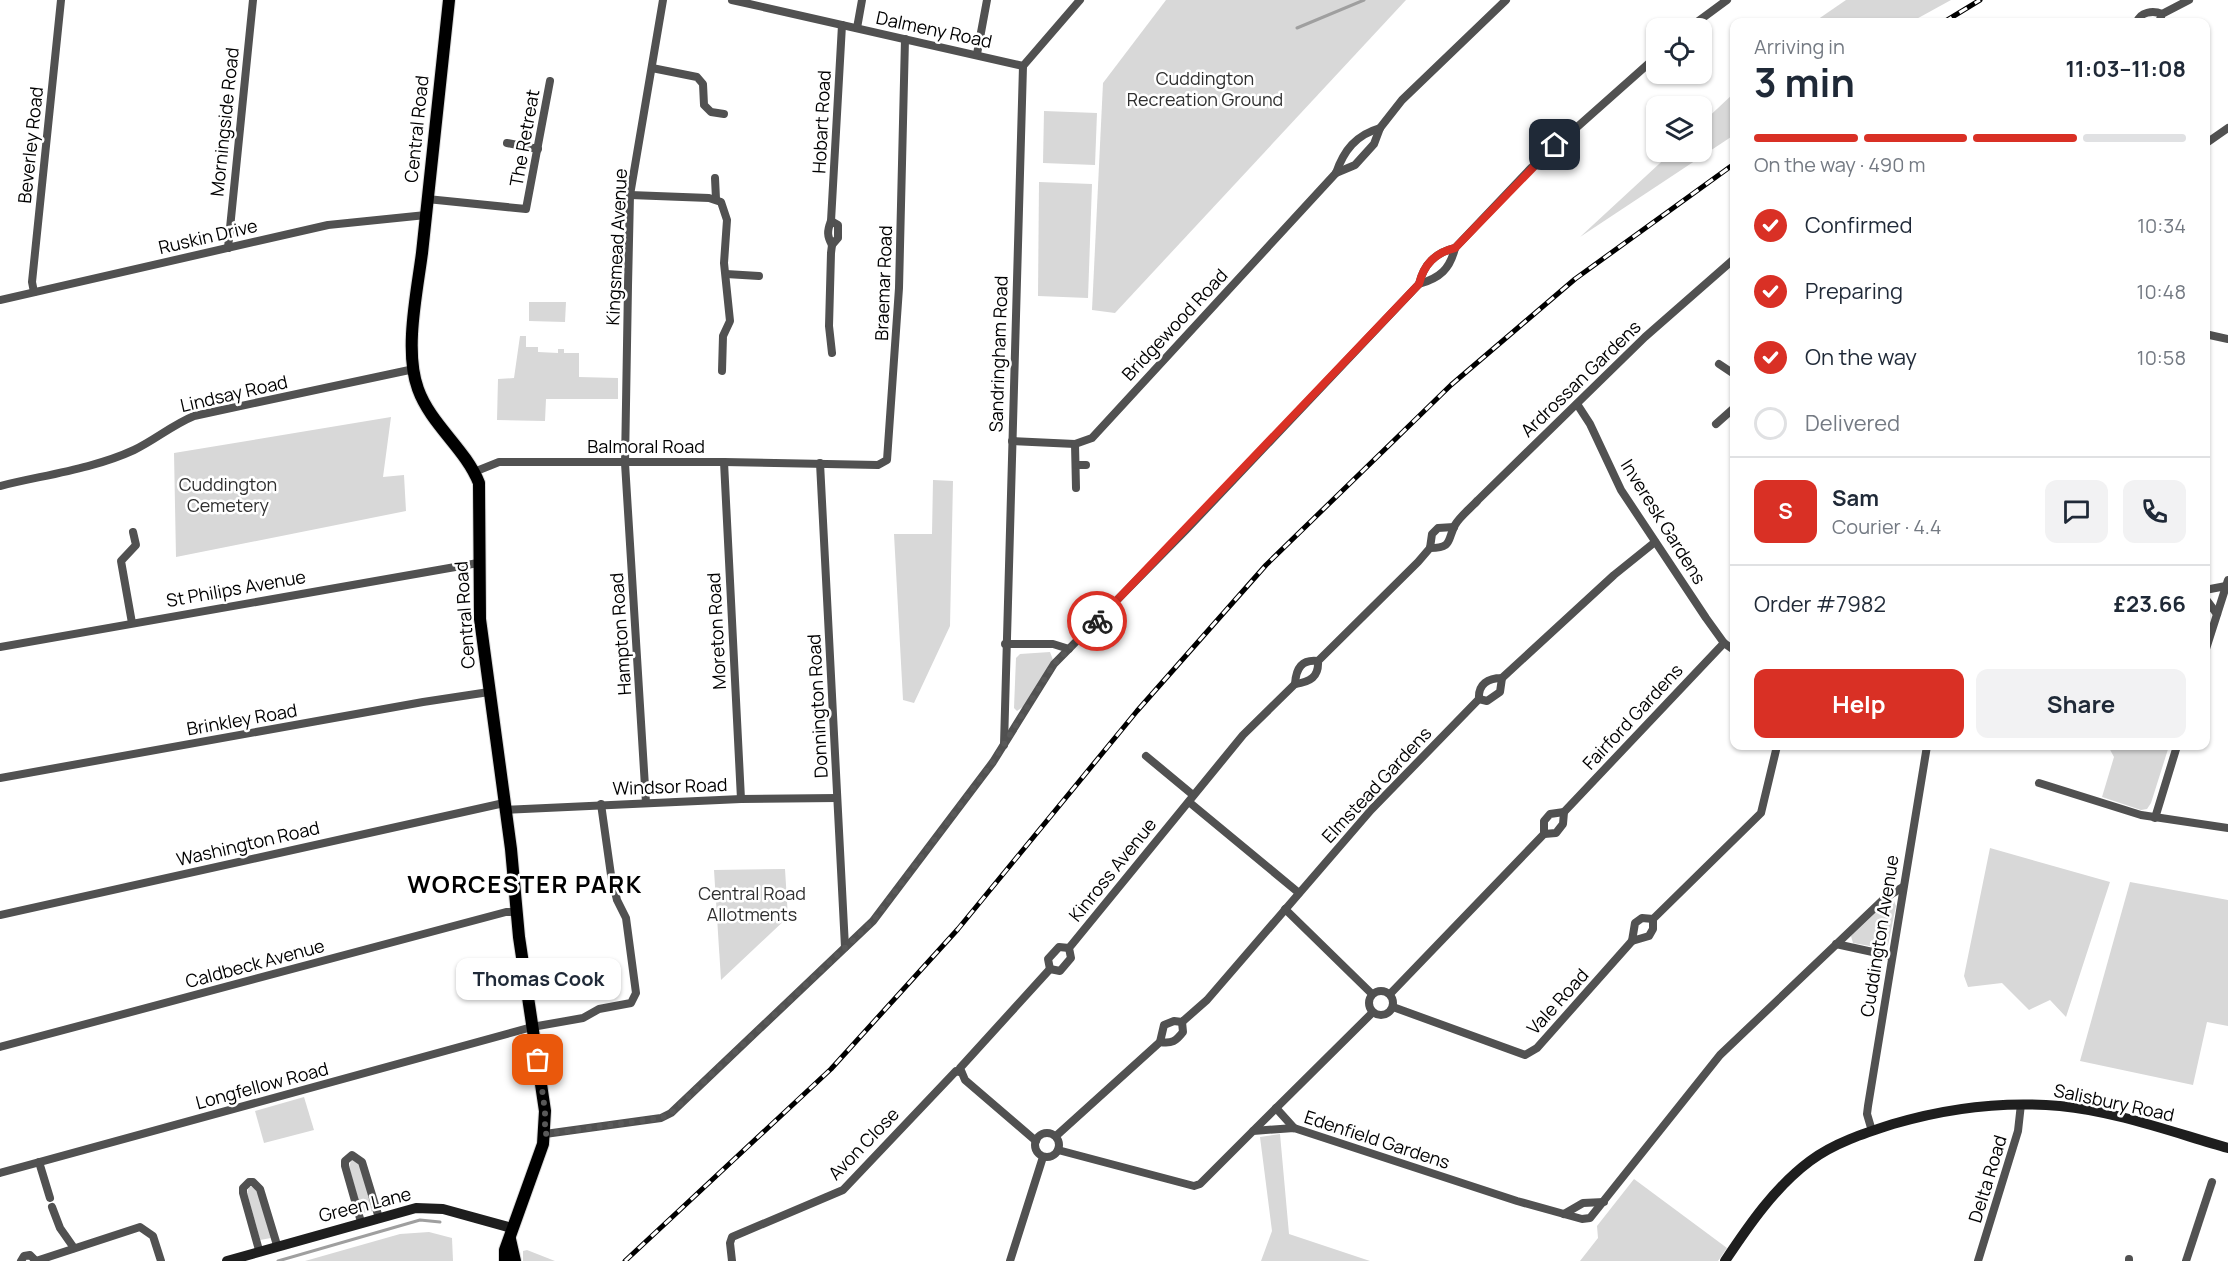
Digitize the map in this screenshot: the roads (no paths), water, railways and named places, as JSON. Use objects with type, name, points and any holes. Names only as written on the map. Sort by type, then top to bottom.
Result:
[{"type":"main road","name":"Central Road","points":[[449,0],[417,290],[414,369],[417,388],[429,412],[474,472],[480,493],[479,603],[531,1027],[540,1072],[545,1134],[504,1254],[504,1261]]},
{"type":"main road","points":[[511,1234],[515,1261]]},
{"type":"street","name":"Beverley Road","points":[[34,292],[33,271],[61,0]]},
{"type":"street","name":"Morningside Road","points":[[228,248],[253,0]]},
{"type":"street","name":"Kingsmead Avenue","points":[[625,463],[630,195],[663,0]]},
{"type":"street","name":"Dalmeny Road","points":[[732,0],[1023,66]]},
{"type":"street","points":[[857,28],[862,0]]},
{"type":"street","points":[[977,54],[987,0]]},
{"type":"street","points":[[1023,66],[1080,0]]},
{"type":"street","name":"Bridgewood Road","points":[[1336,173],[1355,165],[1374,144],[1380,128],[1430,71],[1506,0]]},
{"type":"street","points":[[1703,18],[1727,0]]},
{"type":"street","points":[[2160,18],[2162,14],[2189,0]]},
{"type":"street","points":[[2141,18],[2154,11],[2162,14]]},
{"type":"street","name":"Hobart Road","points":[[832,353],[829,326],[832,245],[828,237],[831,221],[842,25]]},
{"type":"street","name":"Braemar Road","points":[[820,464],[878,465],[887,460],[889,452],[899,288],[905,39]]},
{"type":"street","name":"Sandringham Road","points":[[1004,747],[1005,644],[1023,66]]},
{"type":"street","points":[[1419,284],[1433,280],[1443,273],[1451,263],[1455,248],[1539,160],[1646,66]]},
{"type":"street","points":[[652,68],[697,77],[703,84],[704,105],[711,111],[724,114]]},
{"type":"street","name":"The Retreat","points":[[427,199],[526,209],[550,81]]},
{"type":"street","name":"Bridgewood Road","points":[[1075,444],[1092,438],[1336,173],[1342,155],[1362,133],[1380,128]]},
{"type":"street","points":[[2210,141],[2228,128]]},
{"type":"street","points":[[507,143],[538,149]]},
{"type":"street","points":[[715,178],[716,199],[723,206],[727,220],[726,274],[730,321],[723,336],[722,371]]},
{"type":"street","points":[[630,195],[716,199]]},
{"type":"street","name":"Ruskin Drive","points":[[0,300],[344,222],[426,215]]},
{"type":"street","points":[[545,1134],[666,1116],[873,921],[1004,747],[1047,676],[1069,649],[1419,284],[1423,270],[1431,260],[1442,251],[1455,248]]},
{"type":"street","name":"Ardrossan Gardens","points":[[1430,548],[1446,546],[1451,539],[1454,527],[1577,404],[1645,337],[1730,263]]},
{"type":"street","points":[[726,274],[759,276]]},
{"type":"street","points":[[730,321],[740,321]]},
{"type":"street","points":[[2210,335],[2228,339]]},
{"type":"street","points":[[1719,364],[1730,371]]},
{"type":"street","name":"Lindsay Road","points":[[0,486],[109,459],[134,449],[175,424],[194,416],[414,369]]},
{"type":"street","name":"Inveresk Gardens","points":[[1577,404],[1590,424],[1621,490],[1724,643],[1730,647]]},
{"type":"street","points":[[1716,424],[1730,412]]},
{"type":"street","points":[[1012,441],[1075,444],[1076,488]]},
{"type":"street","name":"Balmoral Road","points":[[474,472],[499,462],[820,464]]},
{"type":"street","name":"Moreton Road","points":[[724,462],[741,799]]},
{"type":"street","name":"Hampton Road","points":[[625,463],[646,803]]},
{"type":"street","name":"Donnington Road","points":[[820,464],[845,946]]},
{"type":"street","points":[[1077,465],[1086,465]]},
{"type":"street","name":"Ardrossan Gardens","points":[[1180,812],[1243,735],[1294,684],[1306,682],[1314,677],[1318,669],[1318,661],[1430,548],[1432,534],[1438,528],[1454,527]]},
{"type":"street","points":[[132,623],[122,561],[136,545],[133,532]]},
{"type":"street","name":"Elmstead Gardens","points":[[1182,1022],[1207,1000],[1371,810],[1479,699],[1481,686],[1488,680],[1502,678],[1614,575],[1655,542]]},
{"type":"street","name":"St Philips Avenue","points":[[0,647],[478,563]]},
{"type":"street","points":[[2210,588],[2227,583]]},
{"type":"street","points":[[2210,636],[2227,583]]},
{"type":"street","points":[[2210,605],[2217,614]]},
{"type":"street","name":"Fairford Gardens","points":[[1390,994],[1544,834],[1556,833],[1560,829],[1564,812],[1724,643]]},
{"type":"street","points":[[1005,644],[1053,644],[1069,649]]},
{"type":"street","name":"Ardrossan Gardens","points":[[1294,684],[1295,673],[1300,665],[1308,660],[1318,661]]},
{"type":"street","name":"Elmstead Gardens","points":[[1479,699],[1487,701],[1500,692],[1502,678]]},
{"type":"street","name":"Brinkley Road","points":[[0,778],[489,692]]},
{"type":"street","name":"Vale Road","points":[[1632,941],[1642,940],[1649,936],[1653,929],[1653,919],[1761,813],[1776,750]]},
{"type":"street","name":"Cuddington Avenue","points":[[1872,1131],[1867,1114],[1926,750]]},
{"type":"street","points":[[2155,818],[2176,750]]},
{"type":"street","points":[[1146,756],[1299,893]]},
{"type":"street","points":[[2039,783],[2155,818],[2228,828]]},
{"type":"street","name":"Windsor Road","points":[[504,806],[837,798]]},
{"type":"street","name":"Longfellow Road","points":[[0,1173],[531,1027],[583,1018],[599,1009],[631,1004],[636,993],[626,918],[617,900],[611,875],[601,804]]},
{"type":"street","name":"Washington Road","points":[[0,915],[504,806]]},
{"type":"street","name":"Kinross Avenue","points":[[1069,948],[1180,812]]},
{"type":"street","name":"Fairford Gardens","points":[[1544,834],[1544,821],[1550,814],[1564,812]]},
{"type":"street","name":"Edenfield Gardens","points":[[1253,1131],[1294,1128],[1564,1214],[1590,1218],[1720,1055],[1885,898],[1903,887]]},
{"type":"street","points":[[1285,909],[1372,994]]},
{"type":"street","name":"Caldbeck Avenue","points":[[0,1047],[506,912],[517,912]]},
{"type":"street","name":"Vale Road","points":[[1393,1007],[1525,1055],[1536,1048],[1632,941],[1635,923],[1642,918],[1653,919]]},
{"type":"street","points":[[1836,944],[1891,956]]},
{"type":"street","name":"Kinross Avenue","points":[[1050,969],[1048,959],[1053,952],[1059,947],[1069,948]]},
{"type":"street","name":"Kinross Avenue","points":[[1050,969],[1060,970],[1066,965],[1071,958],[1069,948]]},
{"type":"street","name":"Kinross Avenue","points":[[960,1072],[963,1062],[1050,969]]},
{"type":"street","points":[[1372,994],[1384,991],[1390,994],[1393,1007],[1386,1014],[1373,1012]]},
{"type":"street","points":[[1372,994],[1370,1000],[1373,1012]]},
{"type":"street","points":[[1058,1150],[1194,1186],[1200,1184],[1373,1012]]},
{"type":"street","points":[[1056,1136],[1160,1042],[1164,1025],[1174,1021],[1182,1022],[1183,1032],[1178,1040],[1170,1043],[1160,1042]]},
{"type":"street","name":"Avon Close","points":[[732,1261],[730,1243],[732,1237],[843,1190],[956,1071],[960,1072]]},
{"type":"street","points":[[960,1072],[1036,1141]]},
{"type":"street","name":"Salisbury Road","points":[[1725,1261],[1755,1218],[1794,1175],[1823,1153],[1872,1131],[1950,1110],[2021,1104],[2062,1106],[2228,1148]]},
{"type":"street","name":"Delta Road","points":[[1978,1261],[2018,1131],[2021,1104]]},
{"type":"street","points":[[1276,1108],[1294,1128]]},
{"type":"street","points":[[1043,1157],[1035,1148],[1036,1141],[1040,1135],[1047,1133],[1056,1136]]},
{"type":"street","points":[[1043,1157],[1055,1155],[1058,1150],[1056,1136]]},
{"type":"street","points":[[361,1222],[345,1166],[345,1161],[352,1155],[363,1161],[379,1218]]},
{"type":"street","points":[[1010,1261],[1043,1157]]},
{"type":"street","points":[[39,1162],[50,1198]]},
{"type":"street","points":[[259,1250],[243,1193],[243,1188],[249,1182],[260,1189],[277,1245]]},
{"type":"street","points":[[2186,1261],[2212,1182]]},
{"type":"street","points":[[1564,1214],[1583,1203],[1604,1202]]},
{"type":"street","points":[[52,1208],[60,1228],[74,1248]]},
{"type":"street","name":"Green Lane","points":[[227,1261],[277,1245],[416,1209],[433,1208],[511,1234]]},
{"type":"street","points":[[21,1261],[24,1256],[30,1255],[36,1261],[140,1227],[153,1236],[161,1261]]},
{"type":"waterway","points":[[1297,28],[1364,0]]},
{"type":"waterway","points":[[278,1261],[420,1220],[440,1222]]},
{"type":"railway","points":[[1951,18],[1980,0]]},
{"type":"railway","points":[[625,1261],[831,1069],[958,929],[1137,711],[1266,565],[1451,385],[1575,279],[1730,167]]},
{"type":"place","name":"Thomas Cook","points":[[538,1060]]},
{"type":"district","name":"WORCESTER PARK","points":[[525,885]]},
{"type":"park label","name":"Cuddington Recreation Ground","points":[[1205,89]]},
{"type":"park label","name":"Cuddington Cemetery","points":[[228,495]]},
{"type":"park label","name":"Central Road Allotments","points":[[752,904]]}]
